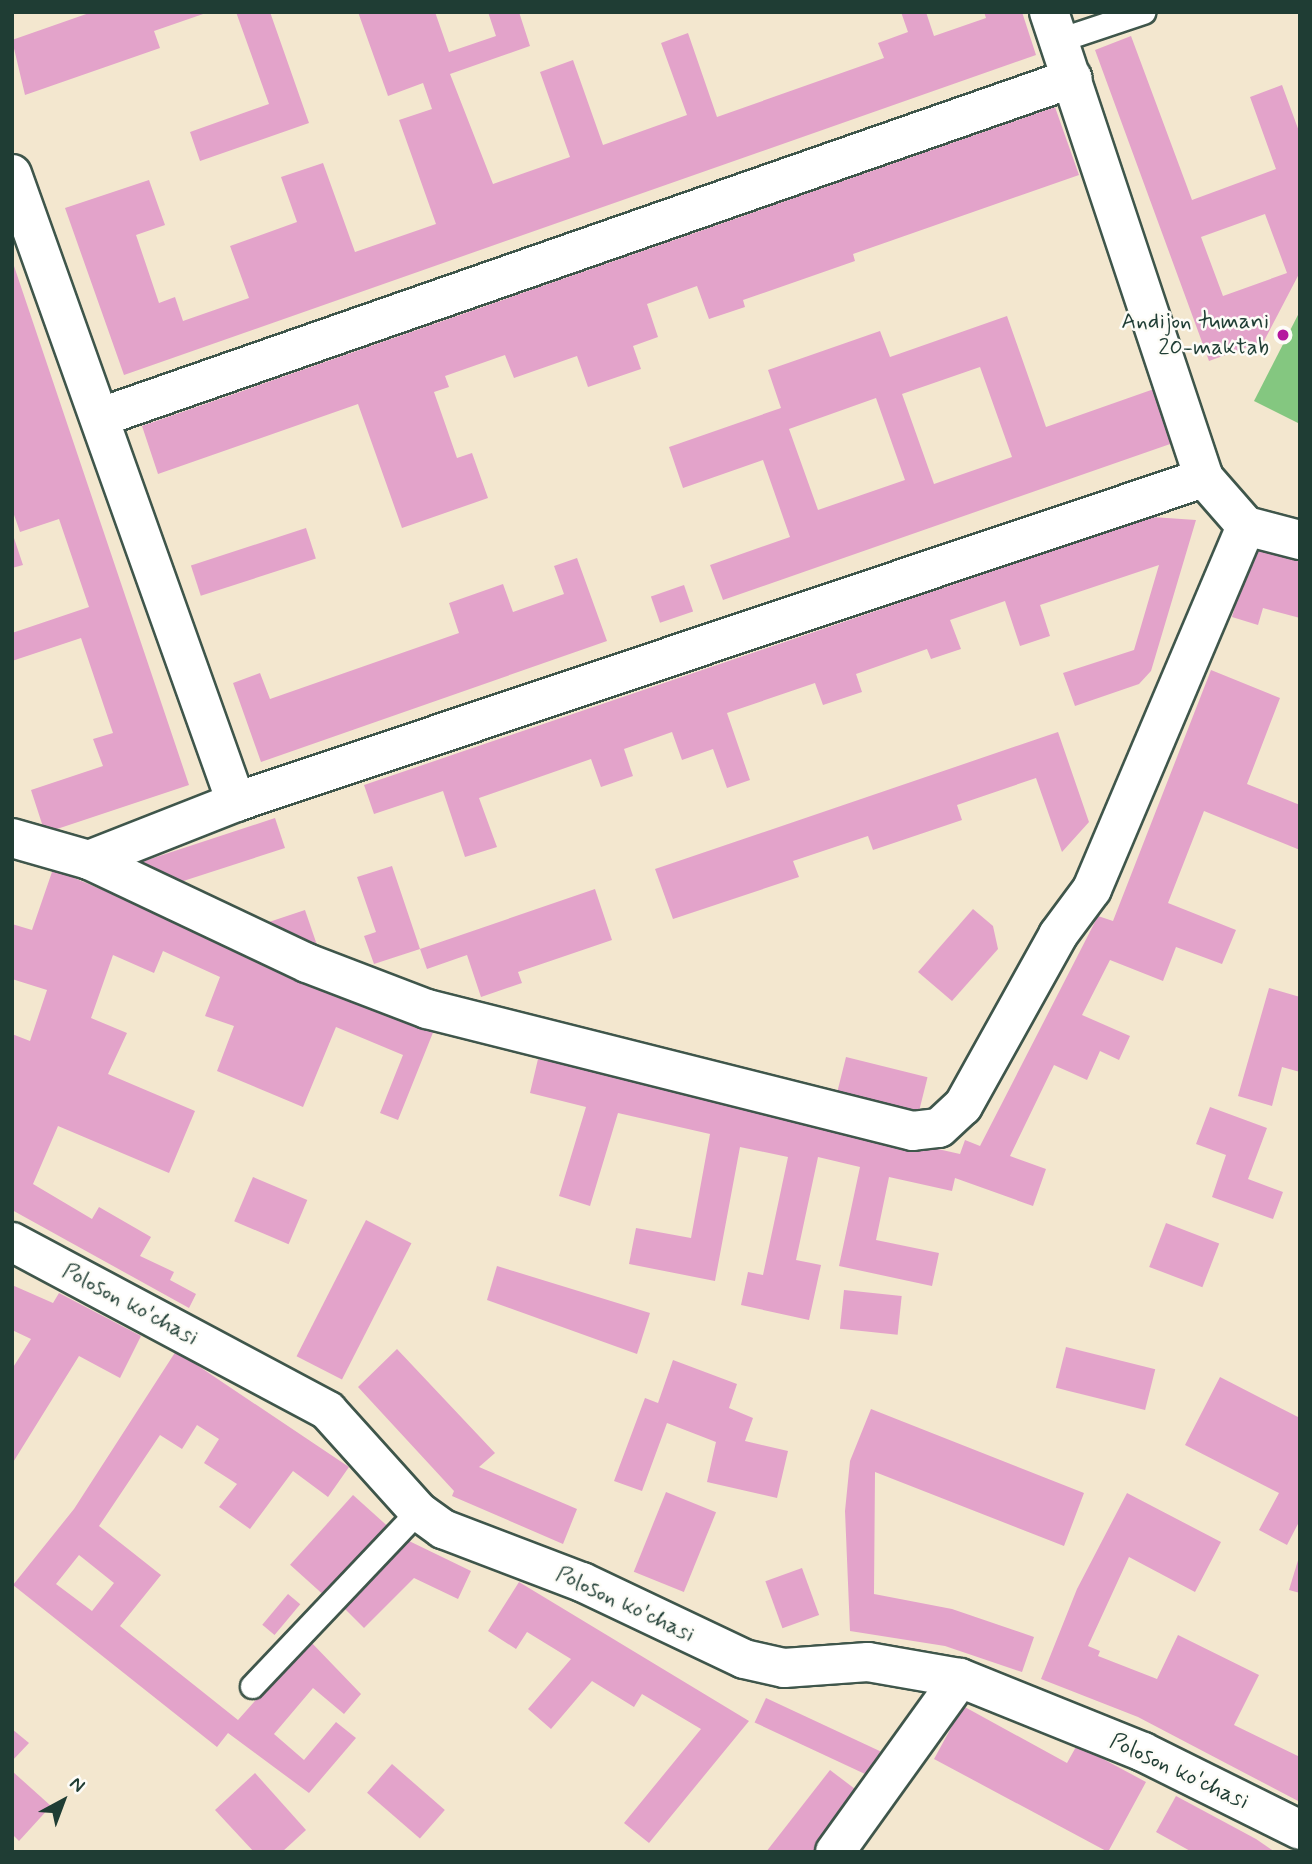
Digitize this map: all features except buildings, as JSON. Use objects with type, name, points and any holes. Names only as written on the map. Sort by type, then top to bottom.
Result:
[{"type":"street","points":[[1054,26],[1204,478],[1246,526],[1300,540]]},
{"type":"street","points":[[101,417],[1073,78]]},
{"type":"street","points":[[12,174],[101,417],[236,802]]},
{"type":"street","points":[[89,860],[236,802],[1204,478]]},
{"type":"street","points":[[12,838],[89,860],[307,963],[426,1009],[913,1131],[939,1129],[963,1106],[1058,935],[1092,889],[1246,526]]},
{"type":"street","name":"Poloson ko'chasi","points":[[12,1242],[328,1411],[418,1511],[443,1529],[582,1582],[744,1659],[784,1668],[868,1662],[960,1678],[1143,1752],[1300,1830]]},
{"type":"street","points":[[835,1852],[960,1678]]},
{"type":"lane","points":[[1054,26],[1143,12]]},
{"type":"lane","points":[[252,1685],[418,1511]]},
{"type":"green space","points":[[1300,311],[1300,424],[1254,401]]},
{"type":"place","name":"Andijon tumani 20-maktab","points":[[1283,335]]}]
